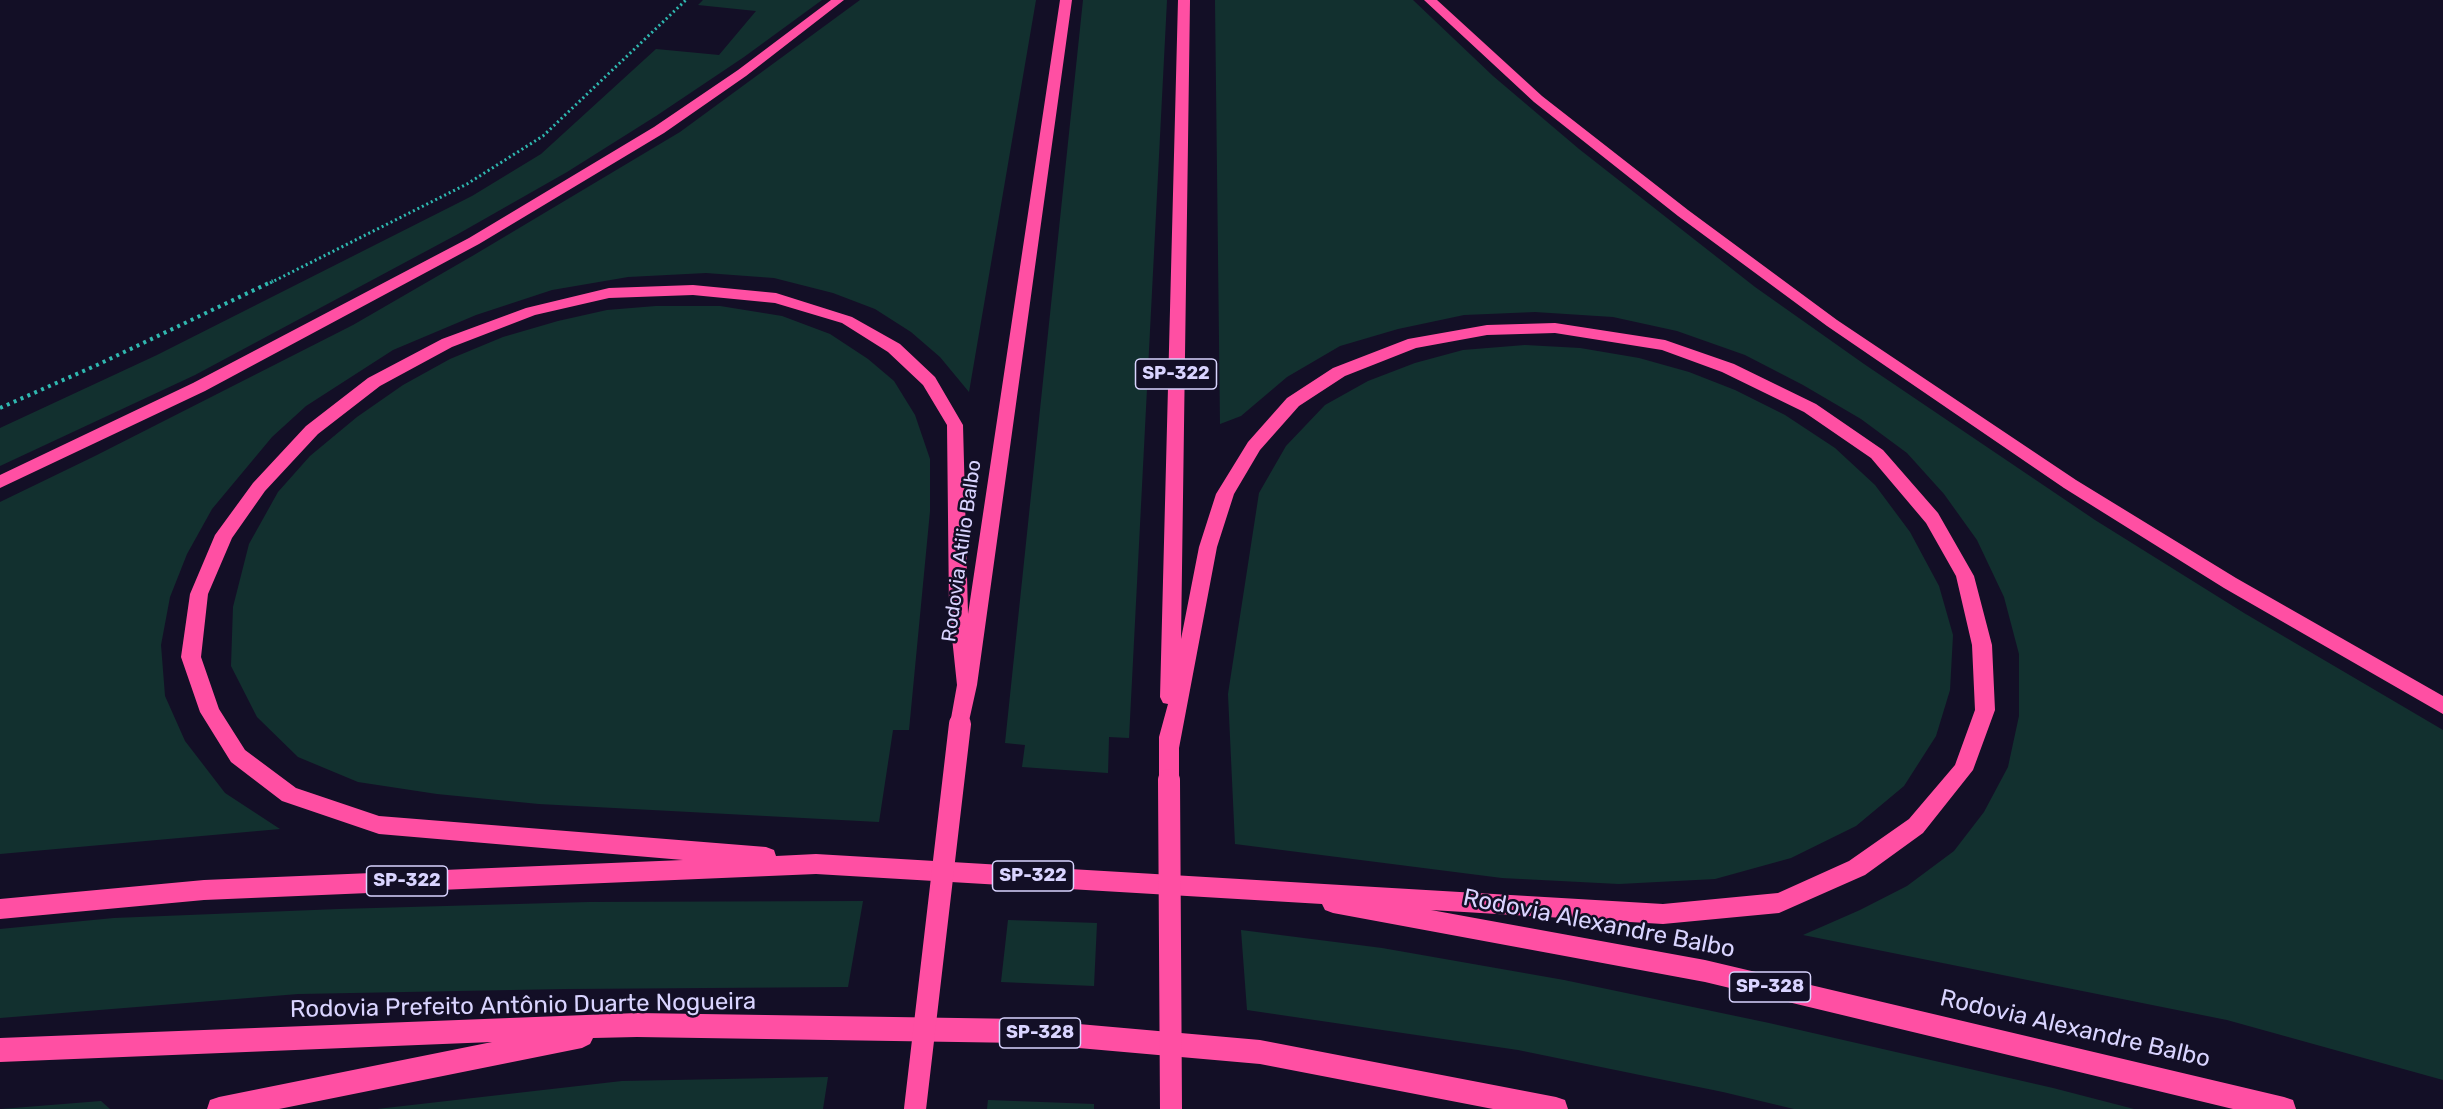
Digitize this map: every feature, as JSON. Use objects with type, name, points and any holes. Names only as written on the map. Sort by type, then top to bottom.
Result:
[{"type":"highway","points":[[0,482],[209,382],[474,241],[660,130],[742,73],[838,0]]},
{"type":"highway","name":"Rodovia Atilio Balbo","points":[[915,1109],[960,724],[1066,0]]},
{"type":"highway","name":"SP-322","points":[[1171,1109],[1168,748],[1184,0]]},
{"type":"highway","points":[[1430,0],[1538,99],[1683,213],[1832,323],[2070,484],[2230,584],[2443,705]]},
{"type":"highway","points":[[816,864],[753,855],[379,825],[289,795],[238,756],[210,712],[191,657],[199,594],[224,535],[259,487],[312,429],[374,382],[447,342],[531,311],[609,293],[693,290],[776,298],[847,320],[894,348],[929,381],[955,425],[958,609],[967,685]]},
{"type":"highway","points":[[1168,748],[1208,547],[1225,494],[1254,446],[1293,402],[1339,372],[1413,343],[1487,330],[1555,328],[1665,345],[1728,368],[1809,408],[1877,454],[1932,518],[1965,576],[1982,645],[1984,710],[1963,770],[1916,826],[1857,868],[1779,903],[1663,914],[1251,889]]},
{"type":"highway","name":"SP-322","points":[[0,909],[204,890],[816,864],[1251,889]]},
{"type":"highway","name":"Rodovia Alexandre Balbo","points":[[1251,889],[1705,971],[2284,1109]]},
{"type":"highway","points":[[219,1109],[637,1025]]},
{"type":"highway","name":"Rodovia Prefeito Antônio Duarte Nogueira","points":[[0,1050],[637,1025],[1022,1031],[1260,1052],[1439,1087]]},
{"type":"highway","points":[[1439,1087],[1509,1109]]},
{"type":"highway","name":"SP-328","points":[[1439,1087],[1556,1109]]},
{"type":"path","points":[[0,408],[97,365],[292,272],[467,184],[543,136],[686,0]]},
{"type":"green space","points":[[703,0],[822,0],[744,57],[656,116],[567,172],[458,234],[195,375],[0,466],[0,428],[157,355],[472,196],[541,154],[656,49],[719,55],[756,11],[698,5]]},
{"type":"green space","points":[[860,0],[1036,0],[969,392],[940,357],[911,332],[875,309],[833,293],[774,278],[706,273],[628,277],[552,290],[476,315],[393,350],[306,406],[272,437],[212,509],[187,554],[170,597],[161,645],[165,696],[185,741],[225,793],[280,829],[0,854],[0,502],[353,325],[474,255],[680,132]]},
{"type":"green space","points":[[1083,0],[1167,0],[1129,738],[1109,737],[1108,773],[1022,767],[1025,745],[1005,743]]},
{"type":"green space","points":[[1215,0],[1413,0],[1493,76],[1579,149],[1755,287],[1864,364],[2095,520],[2244,613],[2443,730],[2443,1080],[2227,1020],[1803,935],[1907,886],[1954,851],[1984,812],[2008,767],[2019,716],[2019,654],[2004,597],[1977,540],[1944,494],[1907,453],[1861,419],[1803,385],[1745,355],[1677,331],[1613,317],[1535,312],[1464,315],[1398,329],[1340,346],[1287,377],[1241,416],[1220,424]]},
{"type":"green space","points":[[656,306],[720,306],[782,316],[830,334],[868,359],[894,381],[915,415],[930,459],[930,511],[909,730],[893,730],[879,822],[539,804],[437,794],[358,782],[298,757],[257,717],[231,666],[233,607],[249,544],[278,492],[310,456],[357,417],[403,385],[450,359],[503,337],[558,321],[607,310]]},
{"type":"green space","points":[[1525,345],[1580,348],[1639,358],[1689,372],[1735,390],[1785,415],[1835,448],[1875,485],[1910,532],[1939,586],[1953,635],[1950,690],[1936,736],[1904,786],[1856,826],[1791,858],[1715,879],[1619,884],[1502,878],[1235,844],[1228,694],[1259,493],[1286,446],[1325,405],[1368,381],[1415,363],[1463,350]]},
{"type":"green space","points":[[863,901],[848,987],[298,994],[0,1018],[0,929],[114,918],[339,909],[589,902]]},
{"type":"green space","points":[[1008,920],[1097,923],[1094,986],[1001,982]]},
{"type":"green space","points":[[1241,930],[1382,948],[1564,980],[1769,1023],[2053,1088],[2134,1109],[1794,1109],[1518,1050],[1247,1010]]},
{"type":"green space","points":[[828,1077],[823,1109],[377,1109],[622,1081]]},
{"type":"green space","points":[[988,1100],[1094,1104],[1094,1109],[987,1109]]},
{"type":"green space","points":[[101,1101],[110,1109],[1,1109]]}]
